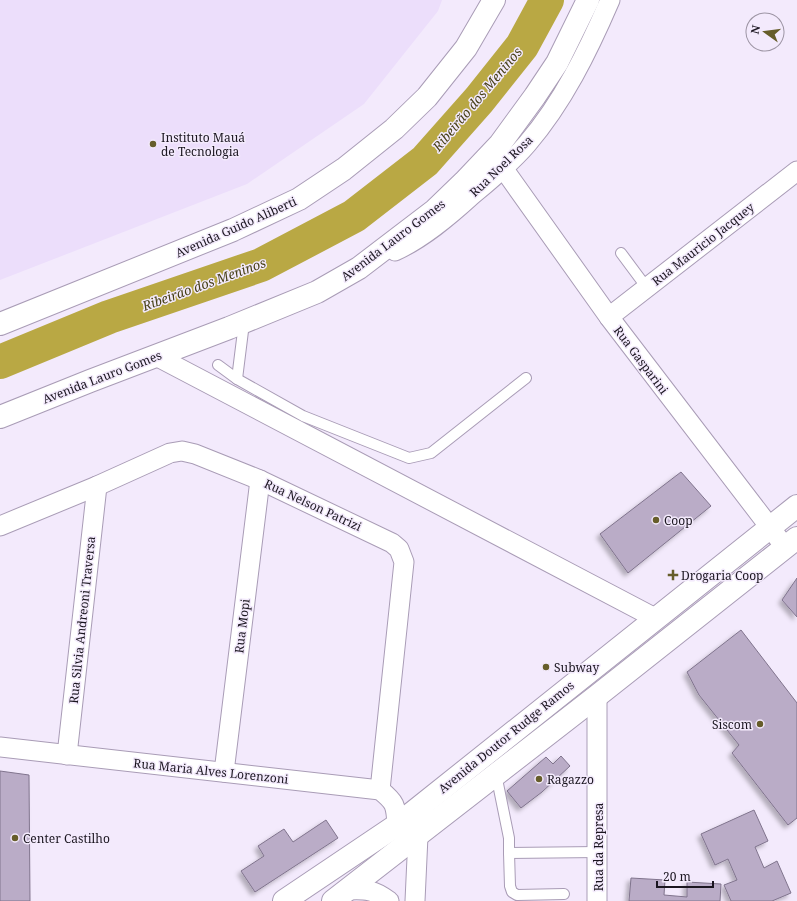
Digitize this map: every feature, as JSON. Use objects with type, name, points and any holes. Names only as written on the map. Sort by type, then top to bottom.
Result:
[{"type":"main road","name":"Avenida Guido Aliberti","points":[[0,324],[233,230],[299,199],[325,182],[344,169],[394,129],[427,97],[466,48],[494,0]]},
{"type":"main road","name":"Avenida Lauro Gomes","points":[[0,418],[317,292],[359,268],[435,210],[500,144],[557,63],[588,0]]},
{"type":"main road","name":"Avenida Doutor Rudge Ramos","points":[[284,901],[397,824],[797,506]]},
{"type":"main road","name":"Avenida Doutor Rudge Ramos","points":[[341,895],[791,543]]},
{"type":"street","name":"Rua Noel Rosa","points":[[359,268],[398,249],[450,215],[503,168],[526,145],[552,111],[577,69],[610,0]]},
{"type":"street","name":"Rua Gasparini","points":[[503,168],[609,317],[769,528],[791,543]]},
{"type":"street","name":"Rua Mauricio Jacquey","points":[[609,317],[797,171]]},
{"type":"street","points":[[156,356],[655,618]]},
{"type":"street","name":"Rua Nelson Patrizi","points":[[0,526],[97,486],[170,453],[182,451],[195,454],[260,480],[392,543],[399,549],[404,562],[380,790]]},
{"type":"street","name":"Rua Mopi","points":[[224,772],[260,480]]},
{"type":"street","name":"Rua Silvia Andreoni Traversa","points":[[67,755],[97,486]]},
{"type":"street","name":"Rua da Represa","points":[[597,696],[597,901]]},
{"type":"street","name":"Rua Maria Alves Lorenzoni","points":[[0,747],[380,790]]},
{"type":"street","points":[[380,790],[390,798],[396,808],[397,824]]},
{"type":"street","points":[[415,901],[418,836]]},
{"type":"street","points":[[341,895],[364,889],[378,893],[389,901]]},
{"type":"lane","points":[[621,253],[647,288]]},
{"type":"lane","points":[[237,379],[244,322]]},
{"type":"lane","points":[[218,365],[237,379],[303,416],[409,458],[431,453],[526,378]]},
{"type":"lane","points":[[496,774],[509,838],[510,886],[512,892],[517,895],[564,894]]},
{"type":"lane","points":[[509,853],[598,852]]},
{"type":"shaded area","name":"Instituto Mauá de Tecnologia","points":[[0,0],[442,0],[438,11],[364,104],[247,184],[0,280]]},
{"type":"building","name":"Coop","points":[[681,472],[711,506],[628,573],[600,534]]},
{"type":"building","points":[[797,578],[797,617],[782,600]]},
{"type":"building","name":"Siscom","points":[[741,630],[797,703],[797,818],[788,825],[732,753],[739,745],[699,695],[687,672]]},
{"type":"building","name":"Ragazzo","points":[[561,756],[570,766],[542,792],[521,808],[507,791],[546,757],[553,764]]},
{"type":"building","name":"Center Castilho","points":[[0,771],[29,775],[30,901],[0,901]]},
{"type":"building","points":[[754,810],[768,841],[755,847],[764,868],[777,861],[791,893],[772,901],[731,901],[724,885],[737,880],[728,859],[715,865],[701,834]]},
{"type":"building","points":[[326,820],[338,838],[255,892],[241,871],[264,856],[258,846],[284,829],[293,842]]},
{"type":"building","points":[[631,878],[665,880],[664,895],[687,897],[687,882],[721,884],[720,901],[629,901]]},
{"type":"waterway","name":"Ribeirão dos Meninos","points":[[0,362],[109,317],[261,265],[354,216],[425,161],[479,100],[522,46],[547,0]]},
{"type":"place","name":"Instituto Mauá de Tecnologia","points":[[153,144]]},
{"type":"place","name":"Coop","points":[[656,520]]},
{"type":"place","name":"Drogaria Coop","points":[[673,575]]},
{"type":"place","name":"Subway","points":[[546,667]]},
{"type":"place","name":"Siscom","points":[[760,724]]},
{"type":"place","name":"Ragazzo","points":[[539,779]]},
{"type":"place","name":"Center Castilho","points":[[15,838]]}]
